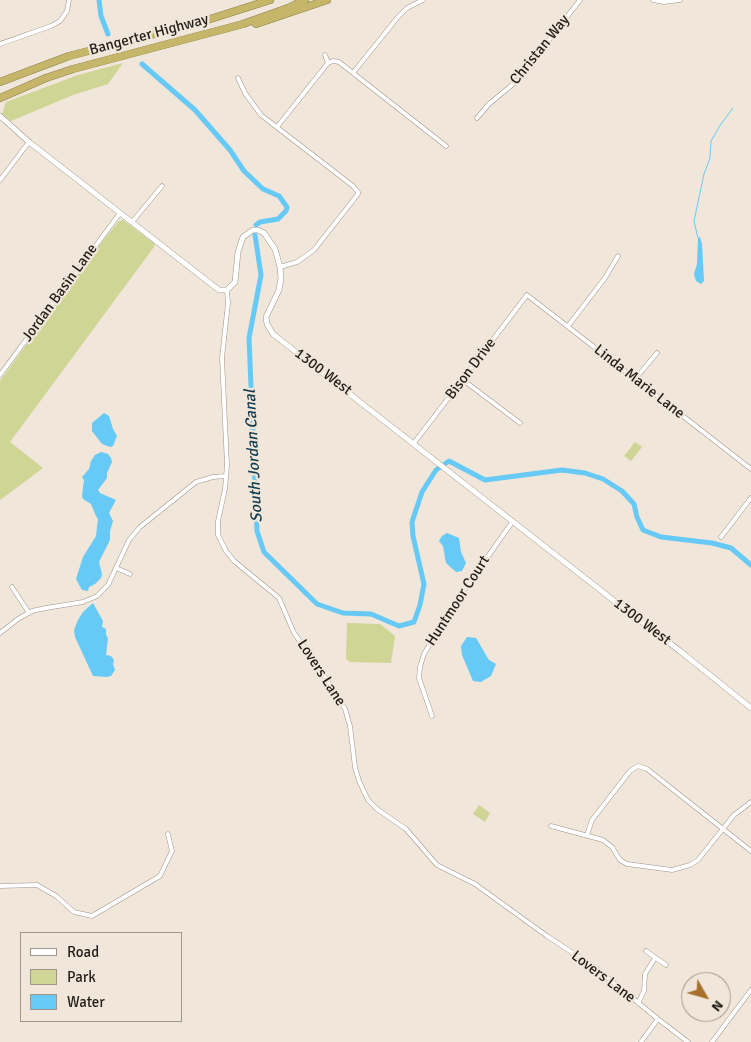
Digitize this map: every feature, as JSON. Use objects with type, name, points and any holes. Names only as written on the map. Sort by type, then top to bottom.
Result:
[{"type":"highway","points":[[239,11],[261,0]]},
{"type":"highway","name":"Bangerter Highway","points":[[0,82],[69,56],[239,11],[270,0]]},
{"type":"highway","name":"Bangerter Highway","points":[[0,98],[46,78],[73,69],[243,24],[305,0]]},
{"type":"highway","points":[[168,45],[193,41],[250,26],[327,0]]},
{"type":"street","points":[[0,44],[60,21],[67,11],[69,0]]},
{"type":"street","points":[[353,73],[398,17],[407,8],[423,0]]},
{"type":"street","name":"Christan Way","points":[[477,118],[488,104],[518,80],[580,0]]},
{"type":"street","points":[[653,0],[664,2],[680,0]]},
{"type":"street","points":[[325,55],[328,63]]},
{"type":"street","points":[[278,127],[328,63],[334,61],[339,62],[446,146]]},
{"type":"street","points":[[238,78],[245,93],[261,115],[353,186],[358,192],[314,250],[297,262],[280,267]]},
{"type":"street","points":[[0,116],[29,142],[217,289],[227,290]]},
{"type":"street","points":[[0,180],[29,142]]},
{"type":"street","points":[[132,222],[162,186]]},
{"type":"street","name":"Jordan Basin Lane","points":[[0,375],[120,213]]},
{"type":"street","name":"1300 West","points":[[227,290],[235,282],[241,240],[250,230],[260,231],[269,238],[278,255],[280,267],[279,290],[266,317],[270,330],[751,708]]},
{"type":"street","points":[[568,326],[605,278],[618,256]]},
{"type":"street","name":"Lovers Lane","points":[[227,290],[228,303],[222,358],[226,476],[218,521],[220,540],[234,561],[280,598],[294,633],[322,672],[345,709],[350,726],[356,774],[370,803],[406,829],[437,865],[475,884],[547,936],[596,968],[688,1042]]},
{"type":"street","name":"Linda Marie Lane","points":[[527,295],[751,469]]},
{"type":"street","name":"Bison Drive","points":[[414,443],[527,295]]},
{"type":"street","points":[[635,379],[656,352]]},
{"type":"street","points":[[463,380],[520,423]]},
{"type":"street","points":[[0,634],[29,613],[93,599],[105,589],[129,540],[143,524],[196,482],[213,476],[226,476]]},
{"type":"street","points":[[722,537],[751,498]]},
{"type":"street","name":"Huntmoor Court","points":[[432,716],[419,678],[424,654],[452,607],[513,521]]},
{"type":"street","points":[[116,568],[130,574]]},
{"type":"street","points":[[12,587],[29,613]]},
{"type":"street","points":[[587,835],[592,820],[630,770],[638,766],[647,769],[751,851]]},
{"type":"street","points":[[551,826],[597,837],[607,843],[620,860],[627,864],[672,870],[690,865],[698,860],[734,815],[751,802]]},
{"type":"street","points":[[0,886],[37,885],[56,896],[74,912],[92,916],[160,876],[172,850],[168,834]]},
{"type":"street","points":[[646,951],[666,965]]},
{"type":"street","points":[[638,1003],[644,991],[645,974],[655,958]]},
{"type":"street","points":[[712,1042],[751,990]]},
{"type":"street","points":[[641,1042],[658,1019]]},
{"type":"green space","points":[[123,63],[108,84],[73,95],[11,121],[2,114],[6,102],[78,75]]},
{"type":"green space","points":[[123,220],[155,244],[154,247],[10,442],[43,468],[0,500],[0,381],[92,254],[119,221]]},
{"type":"green space","points":[[635,442],[642,447],[631,461],[624,456]]},
{"type":"green space","points":[[347,623],[380,624],[395,636],[391,663],[350,662],[346,659]]},
{"type":"green space","points":[[479,805],[490,813],[485,822],[473,814]]},
{"type":"water","points":[[700,237],[704,281],[701,284],[696,281],[694,274],[697,264],[698,238]]},
{"type":"water","points":[[104,413],[109,416],[117,436],[113,446],[110,447],[102,444],[92,431],[92,423]]},
{"type":"water","points":[[101,452],[108,454],[112,462],[107,478],[98,490],[100,493],[116,500],[109,513],[113,521],[110,540],[99,562],[101,578],[89,587],[88,591],[82,590],[76,579],[83,557],[96,536],[98,519],[91,504],[83,499],[84,480],[82,477],[89,469],[95,455]]},
{"type":"water","points":[[447,533],[459,538],[461,552],[466,563],[462,571],[456,572],[446,563],[443,546],[439,541]]},
{"type":"water","points":[[93,603],[103,621],[102,627],[106,629],[108,638],[106,655],[111,656],[114,660],[115,670],[111,676],[107,677],[93,676],[75,637],[74,630],[78,620],[83,612]]},
{"type":"water","points":[[467,637],[476,638],[489,660],[496,664],[491,676],[481,682],[473,681],[462,655],[461,646]]},
{"type":"waterway","name":"South Jordan Canal","points":[[99,0],[101,16],[108,34]]},
{"type":"waterway","name":"South Jordan Canal","points":[[142,64],[195,110],[230,150],[244,171],[263,189],[279,196],[287,207],[286,211],[278,219],[260,222],[256,225]]},
{"type":"waterway","points":[[698,238],[694,221],[704,174],[710,158],[711,141],[733,108]]},
{"type":"waterway","name":"South Jordan Canal","points":[[255,235],[261,275],[249,338],[257,531],[264,552],[317,604],[343,613],[371,614],[399,626],[414,622],[424,584],[413,536],[412,522],[422,492],[436,470],[449,461],[485,480],[562,470],[585,473],[603,479],[622,491],[634,504],[643,530],[661,537],[712,543],[731,548],[751,565]]}]
